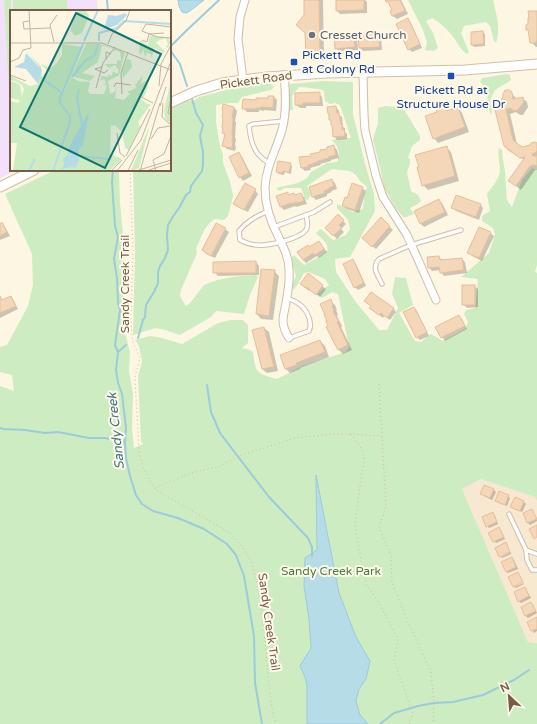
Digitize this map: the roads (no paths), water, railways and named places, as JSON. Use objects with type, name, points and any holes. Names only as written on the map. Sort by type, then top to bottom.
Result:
[{"type":"street","points":[[243,80],[238,39],[240,17],[245,0]]},
{"type":"street","name":"Pickett Road","points":[[171,104],[192,93],[222,84],[243,80],[284,76],[363,72],[465,70],[537,64]]},
{"type":"street","points":[[363,72],[365,130],[376,176],[383,197],[407,235],[436,300]]},
{"type":"street","points":[[284,76],[286,104],[284,121],[278,142],[269,163],[265,189],[268,211],[288,260],[289,289],[283,321],[284,328],[289,338]]},
{"type":"street","points":[[0,187],[32,171]]},
{"type":"lane","points":[[269,163],[260,157],[254,148],[250,136],[249,126],[253,124],[284,121]]},
{"type":"lane","points":[[274,226],[314,212],[330,202]]},
{"type":"lane","points":[[268,211],[257,216],[244,225],[239,231],[240,240],[246,244],[260,245],[281,242],[296,237],[305,232],[308,227],[306,215]]},
{"type":"lane","points":[[382,284],[375,268],[375,263],[379,259],[411,245],[461,230]]},
{"type":"lane","points":[[287,298],[299,303],[309,317],[311,327],[309,331],[289,338]]},
{"type":"lane","points":[[509,514],[526,550],[527,560],[532,570],[537,570]]},
{"type":"lane","points":[[526,550],[537,554]]},
{"type":"water","points":[[178,0],[204,0],[186,13],[182,12]]},
{"type":"water","points":[[316,475],[339,593],[356,637],[370,661],[366,679],[359,689],[356,701],[360,715],[368,724],[307,724],[307,686],[300,666],[311,648],[309,619],[304,586],[305,558],[317,550]]},
{"type":"waterway","name":"Sandy Creek","points":[[107,0],[108,10]]},
{"type":"waterway","points":[[171,46],[219,0]]},
{"type":"waterway","points":[[171,51],[180,64],[187,86]]},
{"type":"waterway","points":[[138,338],[145,317],[146,305],[158,283],[158,272],[168,250],[168,225],[186,195],[190,192],[191,186],[202,171],[203,152],[200,136],[203,125],[196,113],[192,99]]},
{"type":"waterway","name":"Sandy Creek","points":[[113,171],[112,182],[115,226],[118,237],[114,259],[120,310],[115,345],[118,352],[116,370],[118,383],[122,394],[126,428],[126,458],[130,476],[136,495],[142,504],[153,511],[178,518],[204,529],[227,544],[236,555],[244,576],[254,636],[255,683],[262,724]]},
{"type":"waterway","points":[[118,352],[126,345]]},
{"type":"waterway","points":[[207,385],[211,412],[220,433],[269,497],[308,538],[312,547],[312,556]]},
{"type":"waterway","points":[[0,428],[45,433],[58,432],[89,438],[105,438],[125,442]]},
{"type":"waterway","points":[[380,724],[394,713],[418,706],[453,702],[483,695],[514,680],[529,670]]},
{"type":"place","name":"Cresset Church","points":[[312,35]]},
{"type":"place","name":"Pickett Rd at Colony Rd","points":[[294,62]]},
{"type":"place","name":"Pickett Rd at Structure House Dr","points":[[451,76]]},
{"type":"park label","name":"Sandy Creek Park","points":[[331,571]]}]
